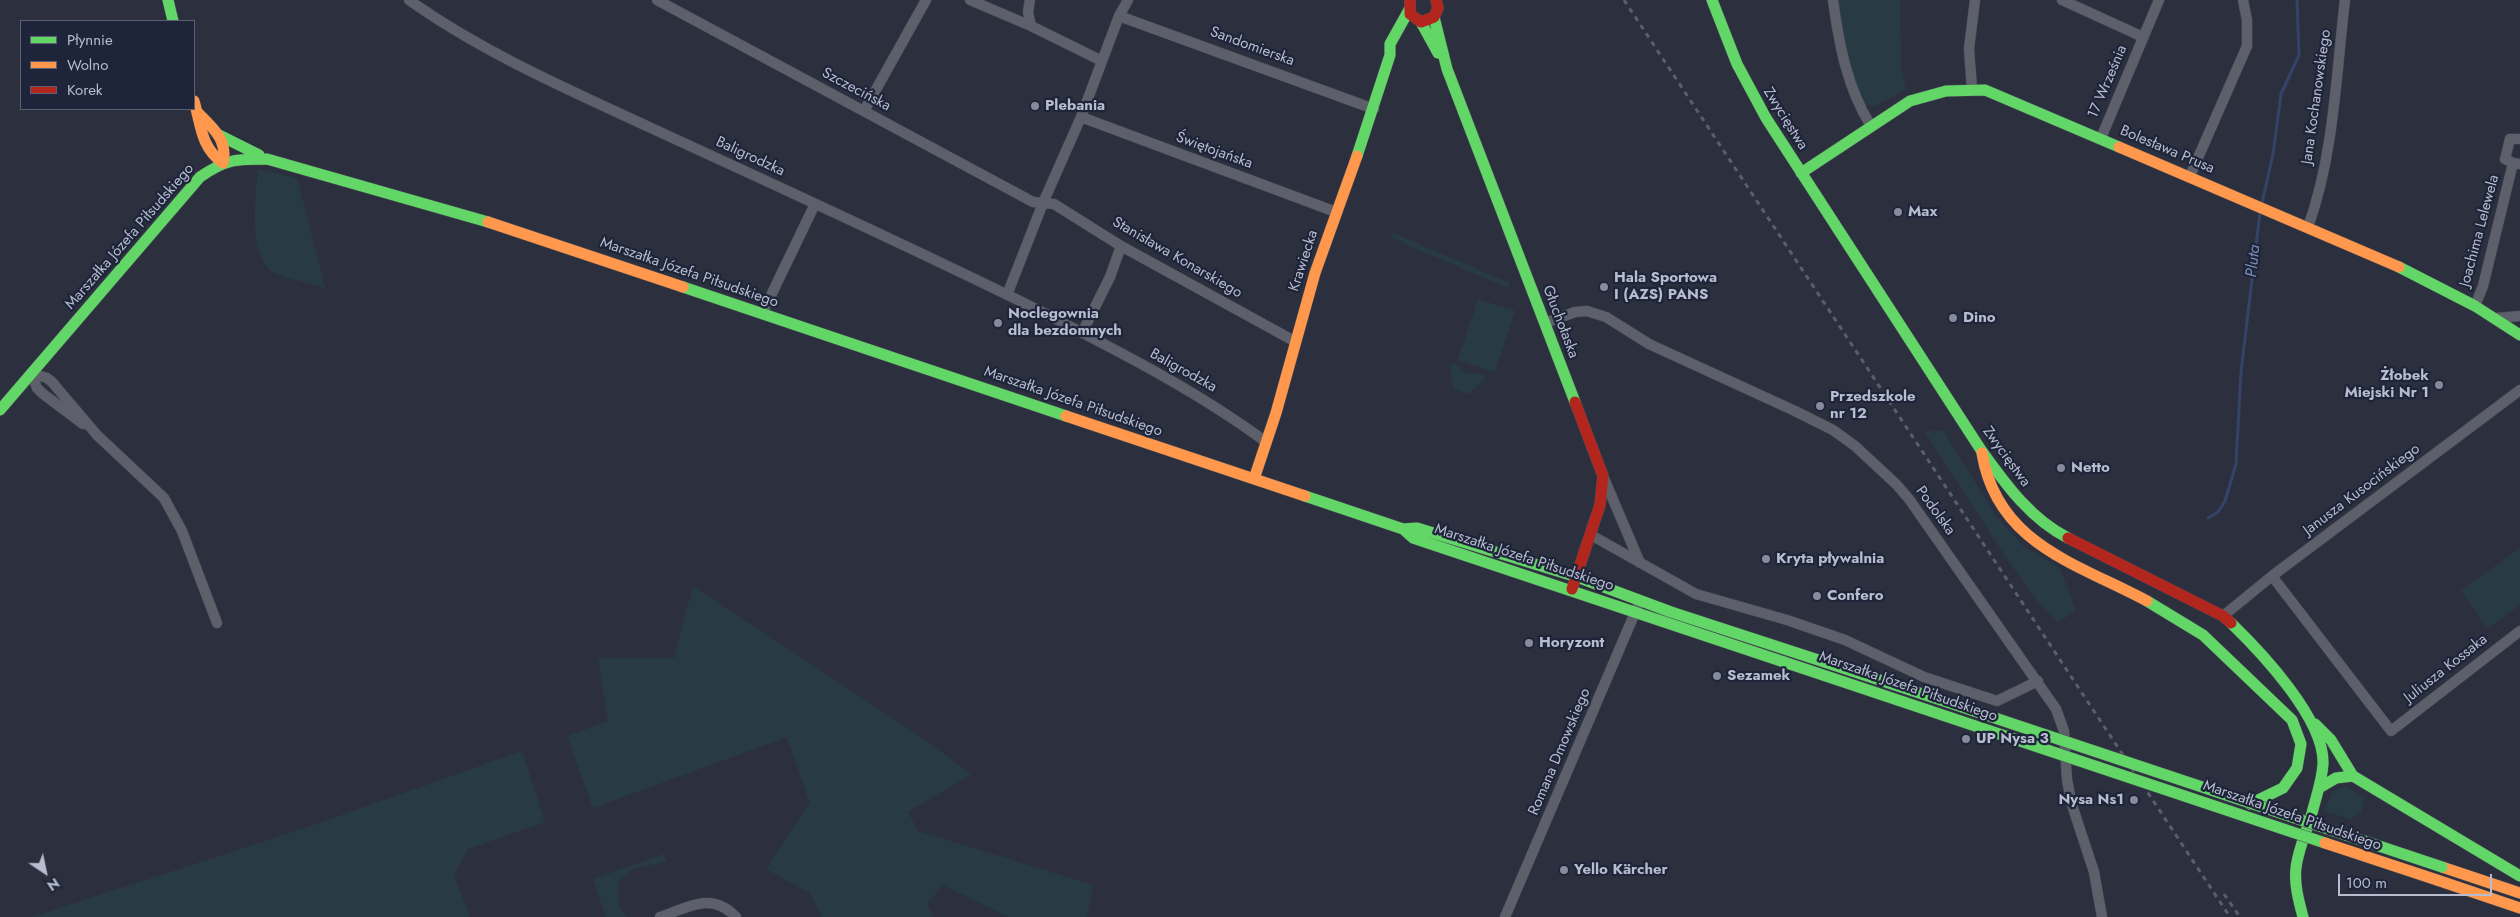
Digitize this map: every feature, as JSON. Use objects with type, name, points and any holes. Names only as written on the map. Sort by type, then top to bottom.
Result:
[{"type":"main road","points":[[168,0],[173,20]]},
{"type":"main road","name":"Zwycięstwa","points":[[1712,0],[1737,64],[1754,99],[1981,450],[2013,493],[2032,513],[2061,535],[2223,616],[2256,647],[2312,720],[2322,750],[2319,788],[2302,845]]},
{"type":"main road","points":[[1420,22],[1434,17],[1437,13],[1437,1]]},
{"type":"main road","name":"Głuchołaska","points":[[1409,3],[1412,17],[1420,22],[1447,69]]},
{"type":"main road","name":"Krawiecka","points":[[1254,479],[1315,273],[1374,109],[1390,55],[1390,44],[1409,3]]},
{"type":"main road","name":"Głuchołaska","points":[[1434,17],[1447,69],[1603,476],[1603,490],[1591,535],[1572,590]]},
{"type":"main road","name":"Krawiecka","points":[[1390,55],[1412,25],[1420,22]]},
{"type":"main road","name":"Bolesława Prusa","points":[[1801,173],[1910,101],[1946,91],[1985,90],[2379,257],[2475,306],[2520,334]]},
{"type":"main road","points":[[195,104],[204,146],[200,177]]},
{"type":"main road","points":[[198,113],[219,135],[267,159]]},
{"type":"main road","points":[[204,146],[215,159],[223,163],[226,154],[219,135]]},
{"type":"main road","name":"Marszałka Józefa Piłsudskiego","points":[[0,410],[200,177],[223,163],[243,157],[267,159],[441,207],[1403,529],[1417,528],[1576,578],[1640,599],[1671,612],[1788,649],[2520,893]]},
{"type":"main road","points":[[1981,450],[1985,471],[1999,502],[2018,527],[2048,552],[2169,613],[2203,635],[2292,720],[2301,744],[2300,762],[2290,782],[2276,793],[2250,804]]},
{"type":"main road","name":"Marszałka Józefa Piłsudskiego","points":[[1403,529],[1413,538],[2520,908]]},
{"type":"main road","points":[[2312,720],[2330,740],[2353,776],[2520,876]]},
{"type":"main road","points":[[2319,788],[2336,778],[2353,776]]},
{"type":"main road","name":"Marszałka Józefa Piłsudskiego","points":[[2302,845],[2296,868],[2296,882],[2303,917]]},
{"type":"street","name":"Baligrodzka","points":[[409,0],[471,40],[553,82],[1007,295],[1082,333],[1216,407],[1266,442]]},
{"type":"street","name":"Szczecińska","points":[[657,0],[1033,202],[1043,203]]},
{"type":"street","points":[[864,111],[926,0]]},
{"type":"street","points":[[970,0],[1032,26],[1102,61]]},
{"type":"street","points":[[1030,0],[1028,12],[1032,26]]},
{"type":"street","points":[[1007,295],[1043,203],[1081,118],[1119,16],[1128,0]]},
{"type":"street","points":[[1833,0],[1849,81],[1855,100],[1871,126]]},
{"type":"street","points":[[1972,89],[1969,49],[1975,0]]},
{"type":"street","name":"17 Września","points":[[2062,0],[2142,37]]},
{"type":"street","name":"17 Września","points":[[2101,138],[2159,0]]},
{"type":"street","points":[[2190,176],[2247,46],[2247,20],[2243,0]]},
{"type":"street","name":"Jana Kochanowskiego","points":[[2308,227],[2314,211],[2330,135],[2345,0]]},
{"type":"street","name":"Sandomierska","points":[[1119,16],[1374,109]]},
{"type":"street","name":"Świętojańska","points":[[1081,118],[1336,212]]},
{"type":"street","name":"Joachima Lelewela","points":[[2475,306],[2483,286],[2517,163],[2504,159],[2506,149],[2510,139],[2519,137]]},
{"type":"street","name":"Stanisława Konarskiego","points":[[1043,203],[1054,204],[1121,246],[1296,342]]},
{"type":"street","points":[[762,314],[815,204]]},
{"type":"street","points":[[1082,333],[1110,277],[1121,246]]},
{"type":"street","name":"Podolska","points":[[1545,323],[1575,312],[1587,311],[1606,317],[1649,344],[1833,430],[1855,446],[1896,484],[2056,708],[2064,731],[2067,780],[2072,805],[2094,872],[2102,917]]},
{"type":"street","points":[[2496,318],[2520,316]]},
{"type":"street","points":[[34,370],[38,388],[42,393],[97,434],[164,498],[184,536],[217,623]]},
{"type":"street","name":"Janusza Kusocińskiego","points":[[2223,616],[2272,576],[2520,390]]},
{"type":"street","points":[[1603,476],[1640,563]]},
{"type":"street","name":"Marszałka Józefa Piłsudskiego","points":[[1591,535],[1696,594],[1778,617],[1845,640],[1924,677],[1997,701],[2038,681]]},
{"type":"street","name":"Juliusza Kossaka","points":[[2272,576],[2391,731],[2520,631]]},
{"type":"street","name":"Romana Dmowskiego","points":[[1505,917],[1640,599]]},
{"type":"street","points":[[660,917],[707,902],[718,903],[736,917]]},
{"type":"shaded area","points":[[1838,0],[1900,0],[1901,68],[1906,90],[1875,106],[1862,104],[1852,78]]},
{"type":"shaded area","points":[[258,169],[297,178],[325,288],[277,274],[265,264],[259,252],[256,239],[255,209]]},
{"type":"shaded area","points":[[1393,233],[1510,283],[1508,288],[1392,238]]},
{"type":"shaded area","points":[[1478,299],[1515,311],[1495,372],[1458,360]]},
{"type":"shaded area","points":[[1452,364],[1456,364],[1467,374],[1482,373],[1485,378],[1469,394],[1454,389],[1450,368]]},
{"type":"shaded area","points":[[1943,430],[1996,516],[2023,546],[2060,568],[2076,611],[2058,622],[2043,608],[2009,562],[1925,432]]},
{"type":"shaded area","points":[[2520,548],[2520,605],[2488,628],[2461,591]]},
{"type":"shaded area","points":[[693,586],[928,742],[971,774],[908,812],[918,831],[1093,885],[1087,917],[1009,917],[943,885],[927,904],[933,917],[822,917],[810,893],[766,869],[810,803],[787,737],[593,808],[567,736],[608,721],[598,658],[674,658]]},
{"type":"shaded area","points":[[522,751],[545,822],[468,849],[454,875],[470,917],[32,917],[305,828]]},
{"type":"shaded area","points":[[2347,787],[2365,798],[2361,812],[2351,819],[2324,811],[2333,791]]},
{"type":"shaded area","points":[[664,854],[667,862],[635,868],[619,881],[619,905],[628,917],[606,917],[593,879]]},
{"type":"waterway","name":"Pluta","points":[[2262,203],[2273,154],[2281,94],[2299,55],[2297,0]]},
{"type":"waterway","name":"Pluta","points":[[2208,518],[2218,512],[2225,501],[2236,464],[2241,372],[2260,212]]},
{"type":"railway","points":[[1624,0],[2230,917]]},
{"type":"railway","points":[[2224,894],[2240,917]]},
{"type":"traffic: fast","points":[[168,0],[173,20]]},
{"type":"traffic: fast","points":[[1712,0],[1737,64],[1766,118],[1981,450],[2030,511],[2054,530],[2068,538]]},
{"type":"traffic: fast","points":[[1357,156],[1390,55],[1390,44],[1409,10]]},
{"type":"traffic: fast","points":[[1434,17],[1447,69],[1575,402]]},
{"type":"traffic: fast","points":[[1421,22],[1438,53]]},
{"type":"traffic: fast","points":[[1801,173],[1910,101],[1946,91],[1985,90],[2119,147]]},
{"type":"traffic: fast","points":[[219,135],[259,155]]},
{"type":"traffic: fast","points":[[0,410],[200,177],[225,163],[248,159],[267,159],[488,222]]},
{"type":"traffic: fast","points":[[2399,267],[2475,306],[2520,335]]},
{"type":"traffic: fast","points":[[683,287],[1066,416]]},
{"type":"traffic: fast","points":[[1305,496],[1403,529],[1413,538],[1784,662]]},
{"type":"traffic: fast","points":[[1403,529],[1417,528],[1577,577],[1671,612],[1950,703]]},
{"type":"traffic: fast","points":[[2147,601],[2203,635],[2292,720],[2301,744],[2297,768],[2283,788],[2250,804]]},
{"type":"traffic: fast","points":[[2231,623],[2259,651],[2289,688],[2314,728],[2321,747],[2323,764],[2321,777],[2296,868],[2296,887],[2303,917]]},
{"type":"traffic: fast","points":[[1784,662],[2325,843]]},
{"type":"traffic: fast","points":[[1950,703],[2442,867]]},
{"type":"traffic: fast","points":[[2315,724],[2331,740],[2353,776],[2520,876]]},
{"type":"traffic: fast","points":[[2319,788],[2336,778],[2353,776]]},
{"type":"traffic: slow","points":[[195,105],[206,143],[223,163]]},
{"type":"traffic: slow","points":[[198,113],[218,135],[223,148],[223,163]]},
{"type":"traffic: slow","points":[[2119,147],[2399,267]]},
{"type":"traffic: slow","points":[[1254,479],[1276,413],[1315,273],[1357,156]]},
{"type":"traffic: slow","points":[[488,222],[683,287]]},
{"type":"traffic: slow","points":[[1066,416],[1305,496]]},
{"type":"traffic: slow","points":[[1982,453],[1990,484],[2004,509],[2022,530],[2044,547],[2068,561],[2147,601]]},
{"type":"traffic: slow","points":[[2325,843],[2437,880]]},
{"type":"traffic: slow","points":[[2442,867],[2520,893]]},
{"type":"traffic: slow","points":[[2437,880],[2520,908]]},
{"type":"traffic: jam","points":[[1410,0],[1410,14],[1421,22],[1434,17],[1438,8],[1436,0]]},
{"type":"traffic: jam","points":[[1572,589],[1600,505],[1603,476],[1575,402]]},
{"type":"traffic: jam","points":[[2068,538],[2223,616],[2231,623]]},
{"type":"place","name":"Plebania","points":[[1035,106]]},
{"type":"place","name":"Max","points":[[1898,212]]},
{"type":"place","name":"Hala Sportowa I (AZS) PANS","points":[[1604,287]]},
{"type":"place","name":"Dino","points":[[1953,318]]},
{"type":"place","name":"Noclegownia dla bezdomnych","points":[[998,323]]},
{"type":"place","name":"Żłobek Miejski Nr 1","points":[[2439,385]]},
{"type":"place","name":"Przedszkole nr 12","points":[[1820,406]]},
{"type":"place","name":"Netto","points":[[2061,468]]},
{"type":"place","name":"Kryta pływalnia","points":[[1766,559]]},
{"type":"place","name":"Confero","points":[[1817,596]]},
{"type":"place","name":"Horyzont","points":[[1529,643]]},
{"type":"place","name":"Sezamek","points":[[1717,676]]},
{"type":"place","name":"UP Nysa 3","points":[[1966,739]]},
{"type":"place","name":"Nysa Ns1","points":[[2134,800]]},
{"type":"place","name":"Yello Kärcher","points":[[1564,870]]}]
